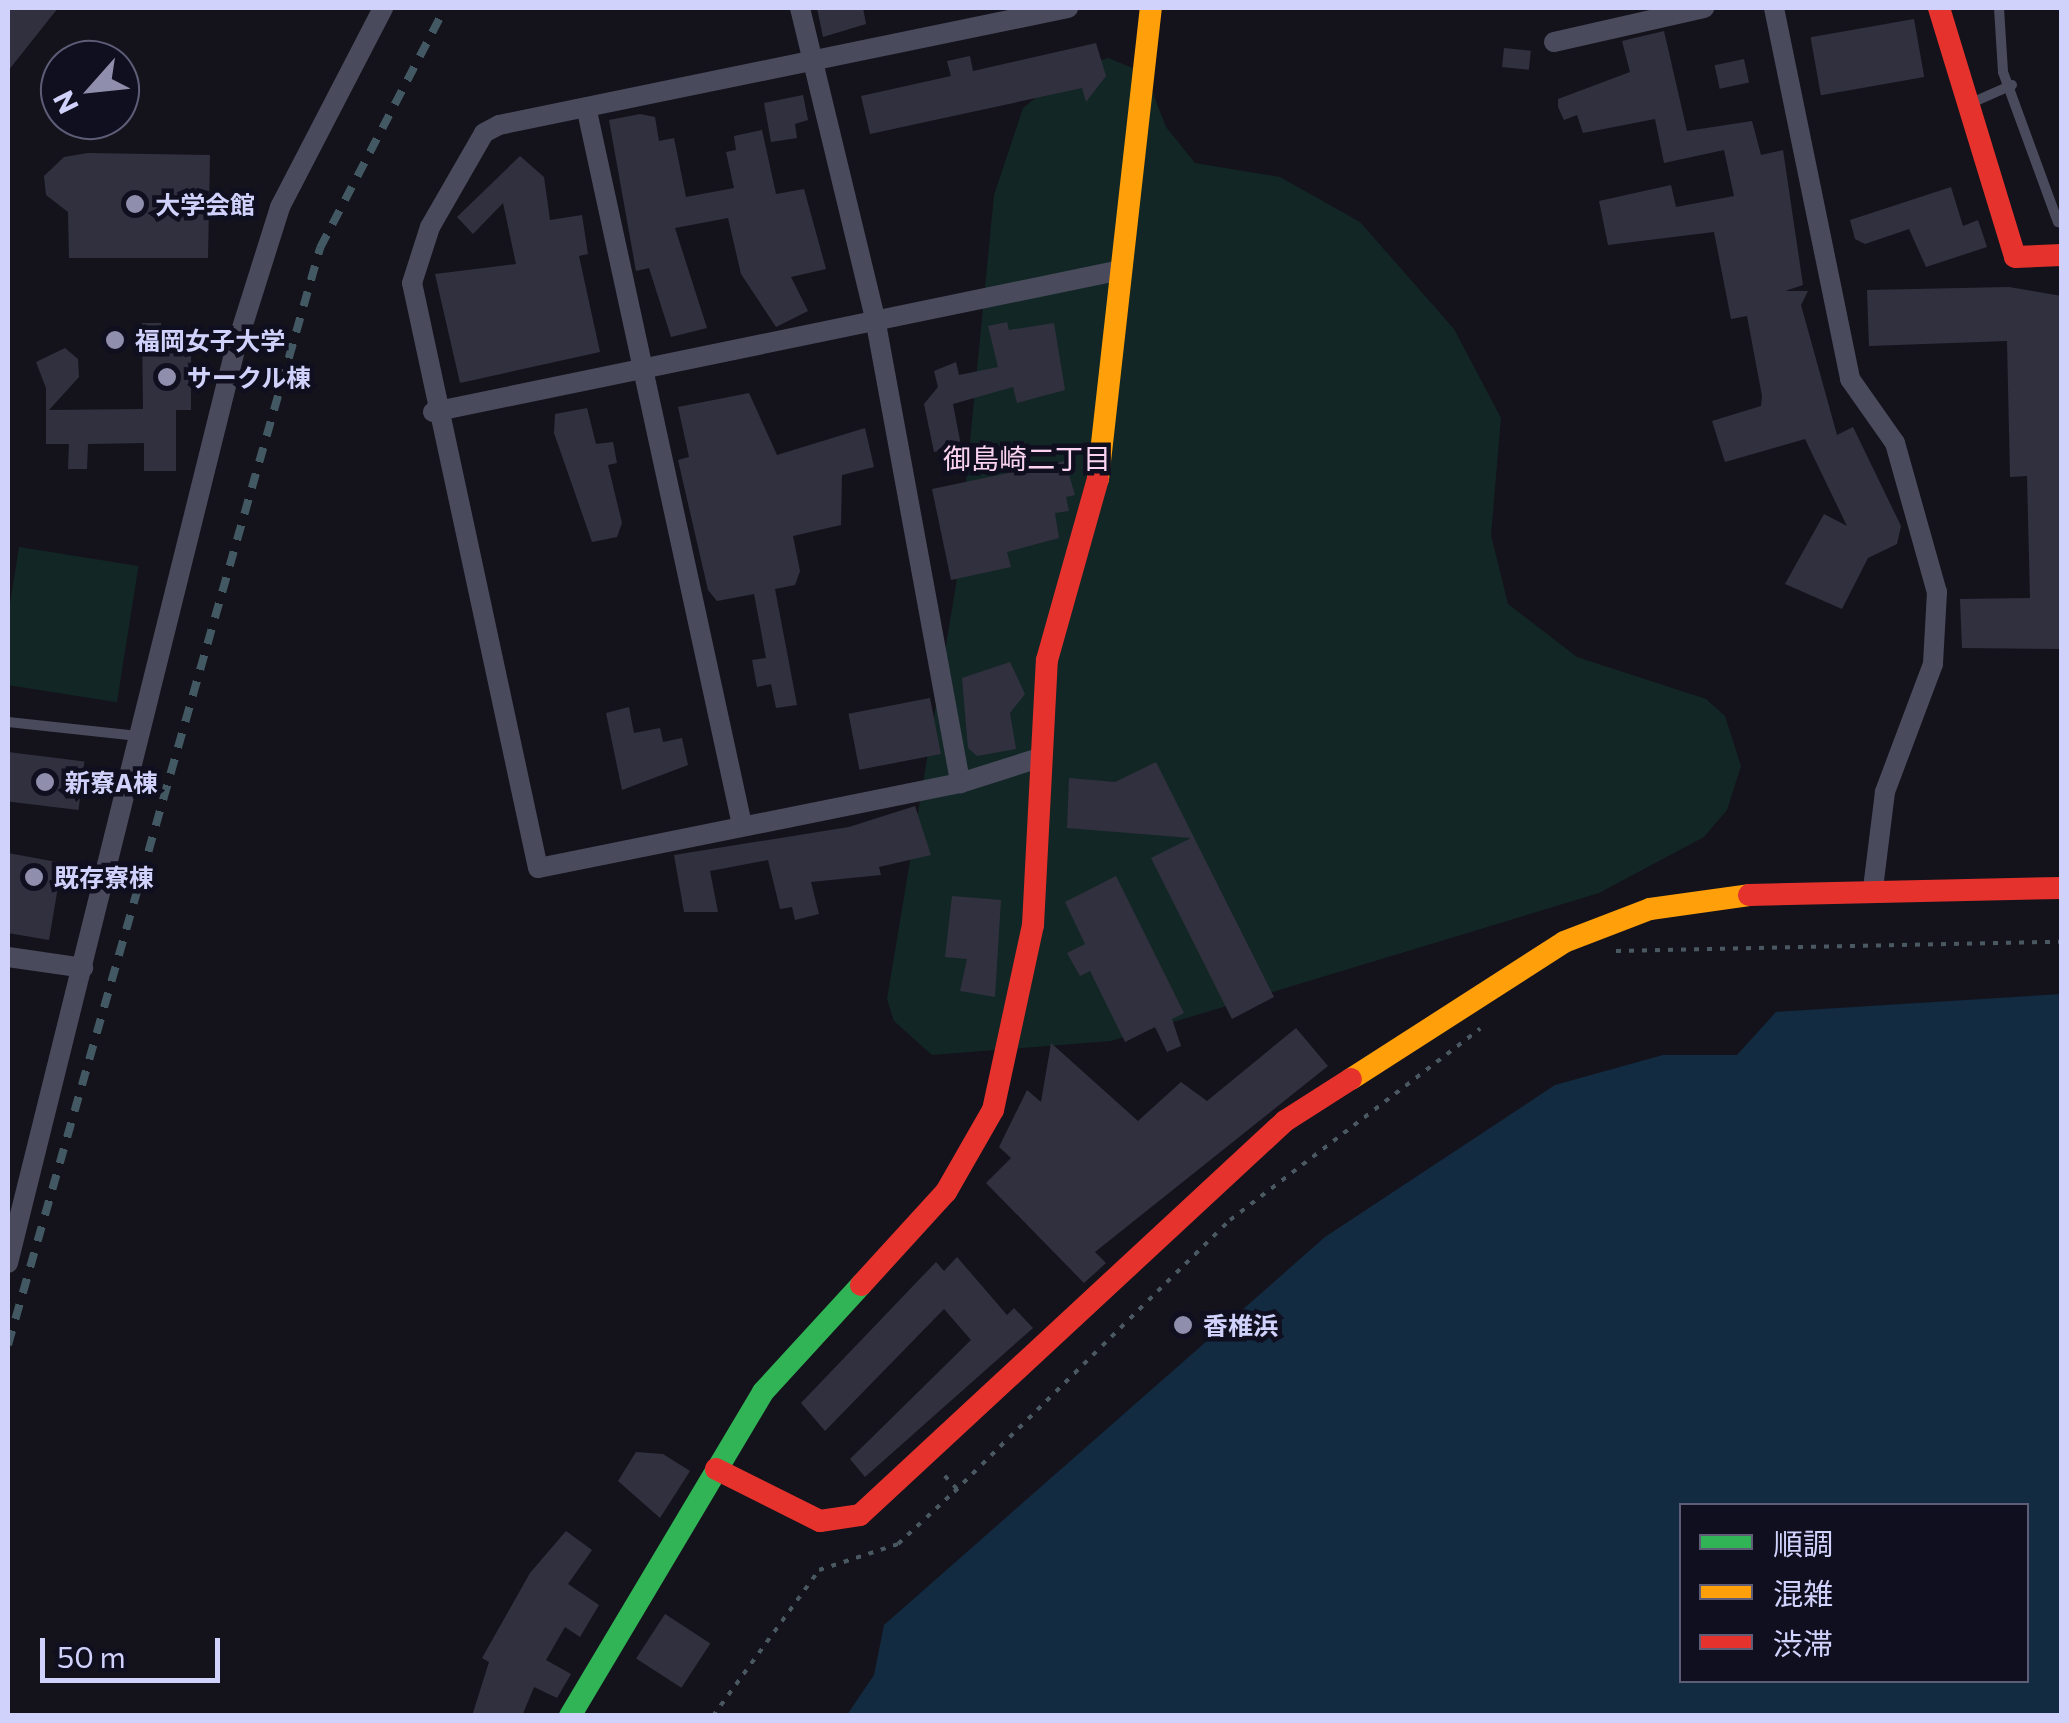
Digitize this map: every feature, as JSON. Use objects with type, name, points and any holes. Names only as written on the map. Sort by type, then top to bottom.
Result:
[{"type":"street","points":[[8,1263],[138,736],[280,208],[383,8]]},
{"type":"street","points":[[800,8],[875,318],[960,783]]},
{"type":"street","points":[[1038,758],[960,783],[538,868],[434,412],[412,284],[430,228],[484,132],[810,59],[1068,8]]},
{"type":"street","points":[[570,1716],[763,1392],[946,1192],[994,1110],[1033,925],[1038,758],[1047,660],[1097,491],[1116,271],[1151,8]]},
{"type":"street","points":[[1554,42],[1704,8]]},
{"type":"street","points":[[1774,8],[1850,379],[1895,443],[1937,592],[1933,664],[1885,792],[1873,889]]},
{"type":"street","points":[[1939,8],[2015,257],[2062,255]]},
{"type":"street","points":[[587,111],[649,365],[742,825]]},
{"type":"street","points":[[434,412],[1116,271]]},
{"type":"street","points":[[716,1469],[820,1520],[860,1514],[927,1458],[1285,1120],[1437,1018],[1564,942],[1650,909],[1873,889],[2062,888]]},
{"type":"street","points":[[8,958],[83,968]]},
{"type":"lane","points":[[1998,8],[2002,72],[2012,85],[2058,222]]},
{"type":"lane","points":[[1968,104],[2012,85]]},
{"type":"lane","points":[[8,722],[138,736]]},
{"type":"path","points":[[1606,954],[2062,942]]},
{"type":"path","points":[[714,1716],[819,1570],[898,1544],[1230,1220],[1493,1020]]},
{"type":"path","points":[[927,1458],[954,1492]]},
{"type":"green space","points":[[1108,58],[1145,73],[1166,127],[1195,163],[1280,177],[1360,222],[1454,329],[1501,418],[1491,535],[1508,604],[1577,657],[1706,699],[1725,716],[1741,766],[1727,810],[1704,837],[1599,893],[1111,1041],[932,1055],[894,1021],[887,999],[956,585],[994,195],[1023,108],[1071,70]]},
{"type":"green space","points":[[19,547],[139,566],[117,702],[8,685],[8,616]]},
{"type":"water","points":[[2061,994],[2061,1715],[847,1715],[874,1675],[884,1625],[1325,1237],[1555,1085],[1663,1055],[1737,1055],[1776,1012]]},
{"type":"building","points":[[8,8],[58,8],[8,71]]},
{"type":"building","points":[[817,8],[863,8],[866,24],[823,37]]},
{"type":"building","points":[[1914,19],[1924,77],[1821,95],[1811,37]]},
{"type":"building","points":[[1664,31],[1687,131],[1752,121],[1761,155],[1783,150],[1803,285],[1785,291],[1808,291],[1801,305],[1837,435],[1853,427],[1901,526],[1897,544],[1868,558],[1842,609],[1785,584],[1824,514],[1847,526],[1805,439],[1725,462],[1712,421],[1761,406],[1762,396],[1747,316],[1731,319],[1714,232],[1608,245],[1599,201],[1671,185],[1676,207],[1734,196],[1724,150],[1664,163],[1655,119],[1583,133],[1577,115],[1564,120],[1558,107],[1558,99],[1630,72],[1622,41]]},
{"type":"building","points":[[1096,43],[1106,76],[1086,102],[1082,88],[870,134],[861,96],[951,76],[947,61],[970,56],[973,71]]},
{"type":"building","points":[[1504,48],[1531,51],[1529,70],[1502,67]]},
{"type":"building","points":[[1744,59],[1749,82],[1720,89],[1715,65]]},
{"type":"building","points":[[803,95],[808,120],[795,124],[797,138],[771,142],[764,103]]},
{"type":"building","points":[[640,114],[655,117],[659,141],[674,138],[686,197],[734,188],[726,152],[736,150],[734,136],[762,130],[776,194],[804,189],[826,269],[791,277],[808,311],[776,327],[741,274],[728,218],[675,228],[707,328],[671,337],[649,268],[636,271],[609,120]]},
{"type":"building","name":"大学会館","points":[[88,153],[210,155],[208,258],[69,258],[68,212],[46,195],[44,176],[64,157]]},
{"type":"building","points":[[520,156],[544,177],[550,220],[582,215],[588,254],[579,256],[600,352],[460,383],[435,274],[516,264],[503,203],[473,234],[457,217]]},
{"type":"building","points":[[1951,187],[1963,226],[1978,220],[1987,247],[1926,267],[1909,229],[1865,244],[1855,239],[1850,220]]},
{"type":"building","points":[[2009,287],[2062,296],[2062,649],[1962,648],[1960,599],[2030,598],[2027,476],[2010,477],[2007,341],[1869,346],[1867,290]]},
{"type":"building","points":[[1007,322],[1009,330],[1054,323],[1065,390],[1017,403],[1013,387],[953,404],[961,446],[934,452],[924,404],[938,387],[934,371],[956,362],[959,375],[998,367],[988,326]]},
{"type":"building","name":"サークル棟","points":[[142,323],[161,323],[161,344],[191,343],[191,410],[176,410],[176,471],[144,471],[144,443],[88,444],[87,469],[68,469],[69,444],[46,444],[46,388],[36,362],[65,348],[78,359],[79,377],[49,410],[143,409]]},
{"type":"building","points":[[749,393],[777,455],[865,428],[874,467],[842,475],[841,525],[793,536],[800,571],[795,585],[775,589],[797,705],[776,708],[771,684],[757,687],[752,660],[766,658],[754,594],[717,601],[708,590],[678,460],[689,457],[678,407]]},
{"type":"building","points":[[587,408],[596,444],[613,442],[617,463],[608,465],[622,523],[617,537],[592,542],[554,433],[555,414]]},
{"type":"building","points":[[1065,461],[1075,495],[1066,497],[1069,511],[1055,513],[1059,538],[1007,552],[1011,567],[951,580],[932,489]]},
{"type":"building","points":[[1010,662],[1025,694],[1010,713],[1016,749],[977,756],[968,748],[962,678]]},
{"type":"building","points":[[930,698],[941,754],[859,770],[849,714]]},
{"type":"building","points":[[629,707],[634,733],[660,728],[663,742],[682,738],[688,765],[622,790],[606,713]]},
{"type":"building","name":"新寮A棟","points":[[8,752],[84,761],[78,810],[8,801]]},
{"type":"building","points":[[1156,762],[1274,997],[1232,1019],[1151,858],[1191,838],[1067,828],[1069,778],[1115,782]]},
{"type":"building","points":[[915,806],[931,855],[879,867],[881,875],[811,882],[819,914],[795,920],[792,907],[780,909],[768,860],[710,871],[718,912],[684,912],[674,855],[849,827]]},
{"type":"building","points":[[8,853],[62,863],[49,940],[8,933]]},
{"type":"building","points":[[1116,876],[1184,1013],[1172,1019],[1181,1046],[1167,1052],[1155,1027],[1125,1042],[1090,971],[1080,976],[1067,953],[1085,944],[1065,902]]},
{"type":"building","points":[[952,896],[1001,900],[995,997],[960,991],[967,959],[945,957]]},
{"type":"building","points":[[1296,1028],[1328,1066],[1095,1252],[1106,1263],[1084,1283],[986,1183],[1011,1158],[999,1147],[1027,1090],[1041,1102],[1051,1043],[1138,1121],[1181,1082],[1207,1101]]},
{"type":"building","points":[[957,1257],[1007,1315],[1014,1308],[1033,1328],[865,1477],[850,1459],[971,1340],[944,1309],[825,1431],[801,1403],[936,1262],[944,1271]]},
{"type":"building","points":[[636,1452],[663,1454],[690,1471],[660,1518],[618,1481]]},
{"type":"building","points":[[566,1531],[592,1550],[568,1584],[599,1605],[580,1637],[565,1627],[546,1660],[571,1674],[557,1698],[534,1687],[522,1716],[472,1716],[489,1662],[482,1658],[530,1573]]},
{"type":"building","points":[[665,1614],[710,1643],[681,1688],[636,1658]]},
{"type":"railway","points":[[8,1345],[320,248],[445,8]]},
{"type":"traffic: fast","points":[[570,1716],[763,1392],[861,1285]]},
{"type":"traffic: slow","points":[[1098,479],[1151,8]]},
{"type":"traffic: slow","points":[[1351,1079],[1564,942],[1650,909],[1749,895]]},
{"type":"traffic: jam","points":[[1939,8],[2015,257],[2062,255]]},
{"type":"traffic: jam","points":[[861,1285],[946,1192],[993,1110],[1033,925],[1047,660],[1098,479]]},
{"type":"traffic: jam","points":[[1749,895],[2062,888]]},
{"type":"traffic: jam","points":[[716,1469],[820,1521],[860,1515],[1285,1121],[1351,1079]]},
{"type":"place","name":"大学会館","points":[[135,204]]},
{"type":"place","name":"福岡女子大学","points":[[115,340]]},
{"type":"place","name":"サークル棟","points":[[167,377]]},
{"type":"place","name":"新寮A棟","points":[[45,782]]},
{"type":"place","name":"既存寮棟","points":[[34,877]]},
{"type":"place","name":"香椎浜","points":[[1183,1325]]},
{"type":"district","name":"御島崎二丁目","points":[[1027,458]]}]
